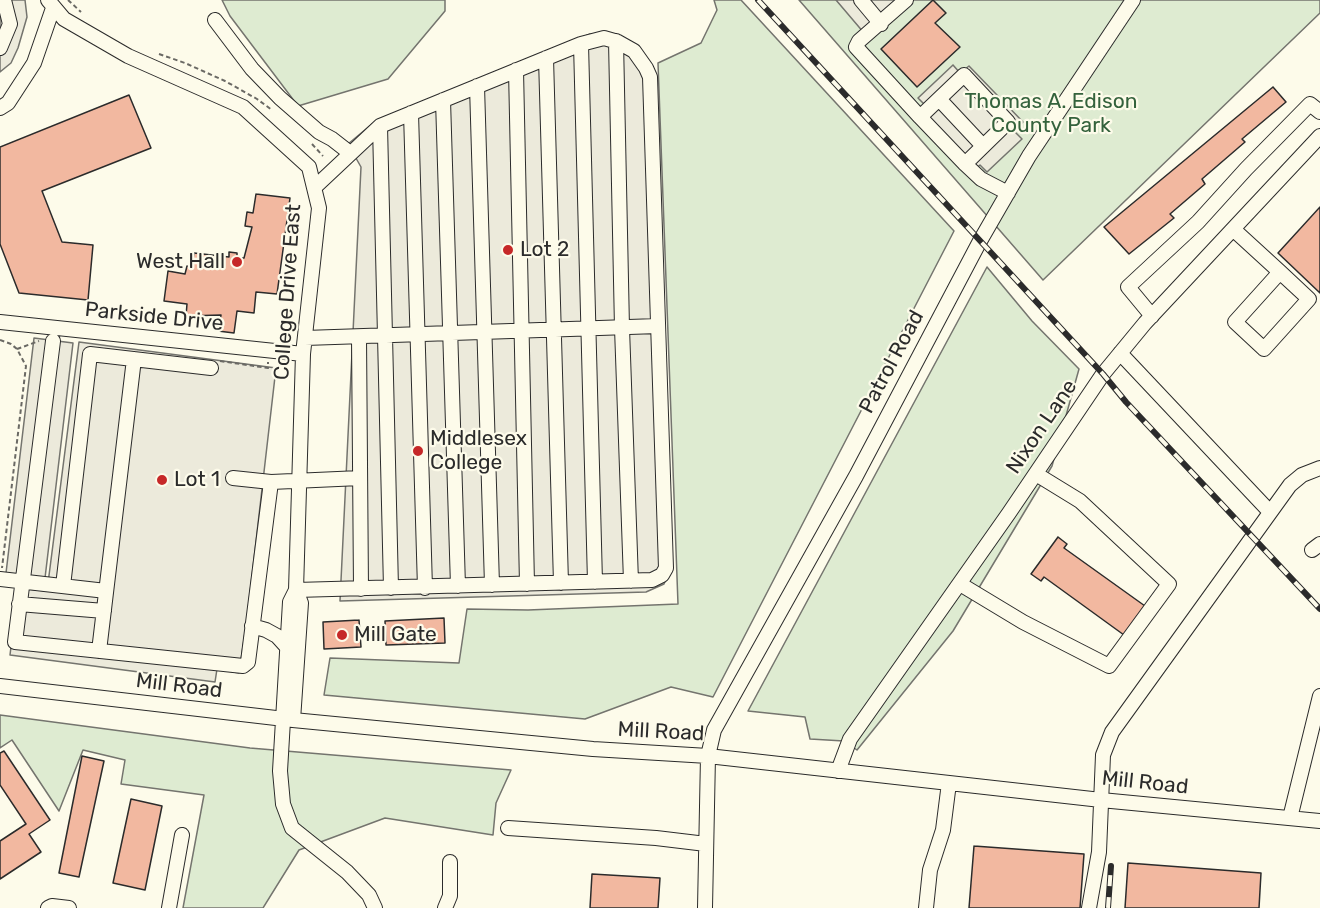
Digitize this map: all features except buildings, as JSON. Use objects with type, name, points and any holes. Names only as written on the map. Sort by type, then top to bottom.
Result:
[{"type":"street","points":[[0,48],[10,24],[4,16],[4,0]]},
{"type":"street","points":[[861,0],[881,24]]},
{"type":"street","points":[[906,0],[856,47],[981,179],[1008,193]]},
{"type":"street","name":"Patrol Road","points":[[705,908],[708,756],[714,730],[856,476],[980,241],[1029,156],[1133,0]]},
{"type":"street","points":[[0,108],[8,103],[34,63],[51,4]]},
{"type":"street","name":"College Drive East","points":[[51,4],[64,19],[128,56],[243,107],[309,167],[319,208],[303,354],[296,590],[290,602],[294,621],[287,719]]},
{"type":"street","points":[[216,20],[231,44],[280,98],[320,132],[332,138],[350,153]]},
{"type":"street","points":[[296,590],[652,580],[662,575],[666,568],[650,77],[634,51],[616,41],[604,38],[581,44],[411,113],[381,126],[315,187]]},
{"type":"street","points":[[616,41],[622,328],[631,581]]},
{"type":"street","points":[[581,44],[595,582]]},
{"type":"street","points":[[546,58],[561,583]]},
{"type":"street","points":[[516,70],[527,584]]},
{"type":"street","points":[[920,117],[964,75],[1008,122],[966,164]]},
{"type":"street","points":[[477,86],[492,585]]},
{"type":"street","points":[[939,99],[984,146]]},
{"type":"street","points":[[443,100],[458,586]]},
{"type":"street","points":[[1152,316],[1128,286],[1198,222],[1310,104],[1320,112]]},
{"type":"street","points":[[411,113],[425,588]]},
{"type":"street","points":[[381,126],[391,588]]},
{"type":"street","name":"Nixon Lane","points":[[838,771],[850,739],[960,584],[1103,374],[1152,316],[1320,136]]},
{"type":"street","points":[[1233,229],[1309,298],[1263,349],[1235,322],[1280,272]]},
{"type":"street","name":"Parkside Drive","points":[[0,322],[303,354]]},
{"type":"street","points":[[305,338],[658,326]]},
{"type":"street","points":[[359,336],[361,589]]},
{"type":"street","points":[[53,341],[15,642],[243,666],[248,662],[271,482]]},
{"type":"street","points":[[1120,353],[1270,512]]},
{"type":"street","points":[[63,586],[90,354],[211,368]]},
{"type":"street","points":[[99,651],[134,359]]},
{"type":"street","points":[[1089,908],[1099,852],[1104,755],[1112,732],[1290,485],[1302,476],[1320,468]]},
{"type":"street","points":[[960,584],[1023,622],[1109,666],[1169,584],[1080,501],[1036,474]]},
{"type":"street","points":[[233,477],[271,482],[360,477]]},
{"type":"street","points":[[1,575],[23,581],[106,591]]},
{"type":"street","points":[[19,604],[104,612]]},
{"type":"street","name":"College Drive East","points":[[287,719],[287,647],[294,621]]},
{"type":"street","points":[[252,626],[277,636],[287,647]]},
{"type":"street","name":"Mill Road","points":[[0,686],[287,719],[593,749],[708,756],[1101,800],[1320,821]]},
{"type":"street","points":[[1290,818],[1320,696]]},
{"type":"street","points":[[287,719],[280,771],[287,818],[297,833],[347,872],[369,895],[375,908]]},
{"type":"street","points":[[926,908],[930,870],[943,830],[949,783]]},
{"type":"street","points":[[508,828],[656,838],[706,844]]},
{"type":"street","points":[[169,908],[182,836]]},
{"type":"street","points":[[445,908],[450,896],[450,862]]},
{"type":"street","points":[[48,908],[52,906],[69,908]]},
{"type":"path","points":[[0,340],[17,349],[26,366],[1,575]]},
{"type":"path","points":[[17,349],[37,341],[53,341]]},
{"type":"green space","points":[[222,0],[445,0],[445,11],[388,79],[298,106],[230,16]]},
{"type":"green space","points":[[714,0],[741,0],[954,231],[713,697],[671,687],[585,719],[324,695],[330,658],[459,663],[467,609],[528,610],[678,604],[658,63],[701,43],[717,10]]},
{"type":"green space","name":"Thomas A. Edison County Park","points":[[799,0],[1320,0],[1320,13],[1043,280]]},
{"type":"green space","points":[[987,267],[1032,321],[1079,369],[1052,466],[953,631],[857,750],[844,741],[810,739],[805,717],[748,711]]},
{"type":"green space","points":[[0,715],[250,748],[511,770],[496,803],[493,835],[385,818],[299,850],[263,908],[183,908],[204,795],[121,784],[125,760],[83,750],[59,811],[12,740],[0,748]]},
{"type":"shaded area","points":[[0,0],[25,0],[27,17],[11,63],[0,72]]},
{"type":"shaded area","points":[[836,0],[912,0],[870,40]]},
{"type":"shaded area","name":"Lot 2","points":[[590,34],[611,36],[648,64],[669,571],[664,584],[646,592],[340,601],[361,167],[348,144],[372,124]]},
{"type":"shaded area","points":[[953,65],[960,73],[969,66],[1023,122],[1014,131],[1022,139],[987,172],[980,165],[973,171],[918,111],[924,104],[918,98]]},
{"type":"shaded area","points":[[34,338],[73,343],[45,578],[6,573]]},
{"type":"shaded area","name":"Lot 1","points":[[79,342],[276,368],[239,673],[217,669],[215,682],[10,655],[18,588],[47,591]]},
{"type":"railway","points":[[758,0],[1103,374],[1126,402],[1320,609]]},
{"type":"railway","points":[[1108,908],[1111,866]]},
{"type":"place","name":"Lot 2","points":[[508,250]]},
{"type":"place","name":"West Hall","points":[[237,262]]},
{"type":"place","name":"Middlesex College","points":[[418,451]]},
{"type":"place","name":"Lot 1","points":[[162,480]]},
{"type":"place","name":"Mill Gate","points":[[342,635]]}]
